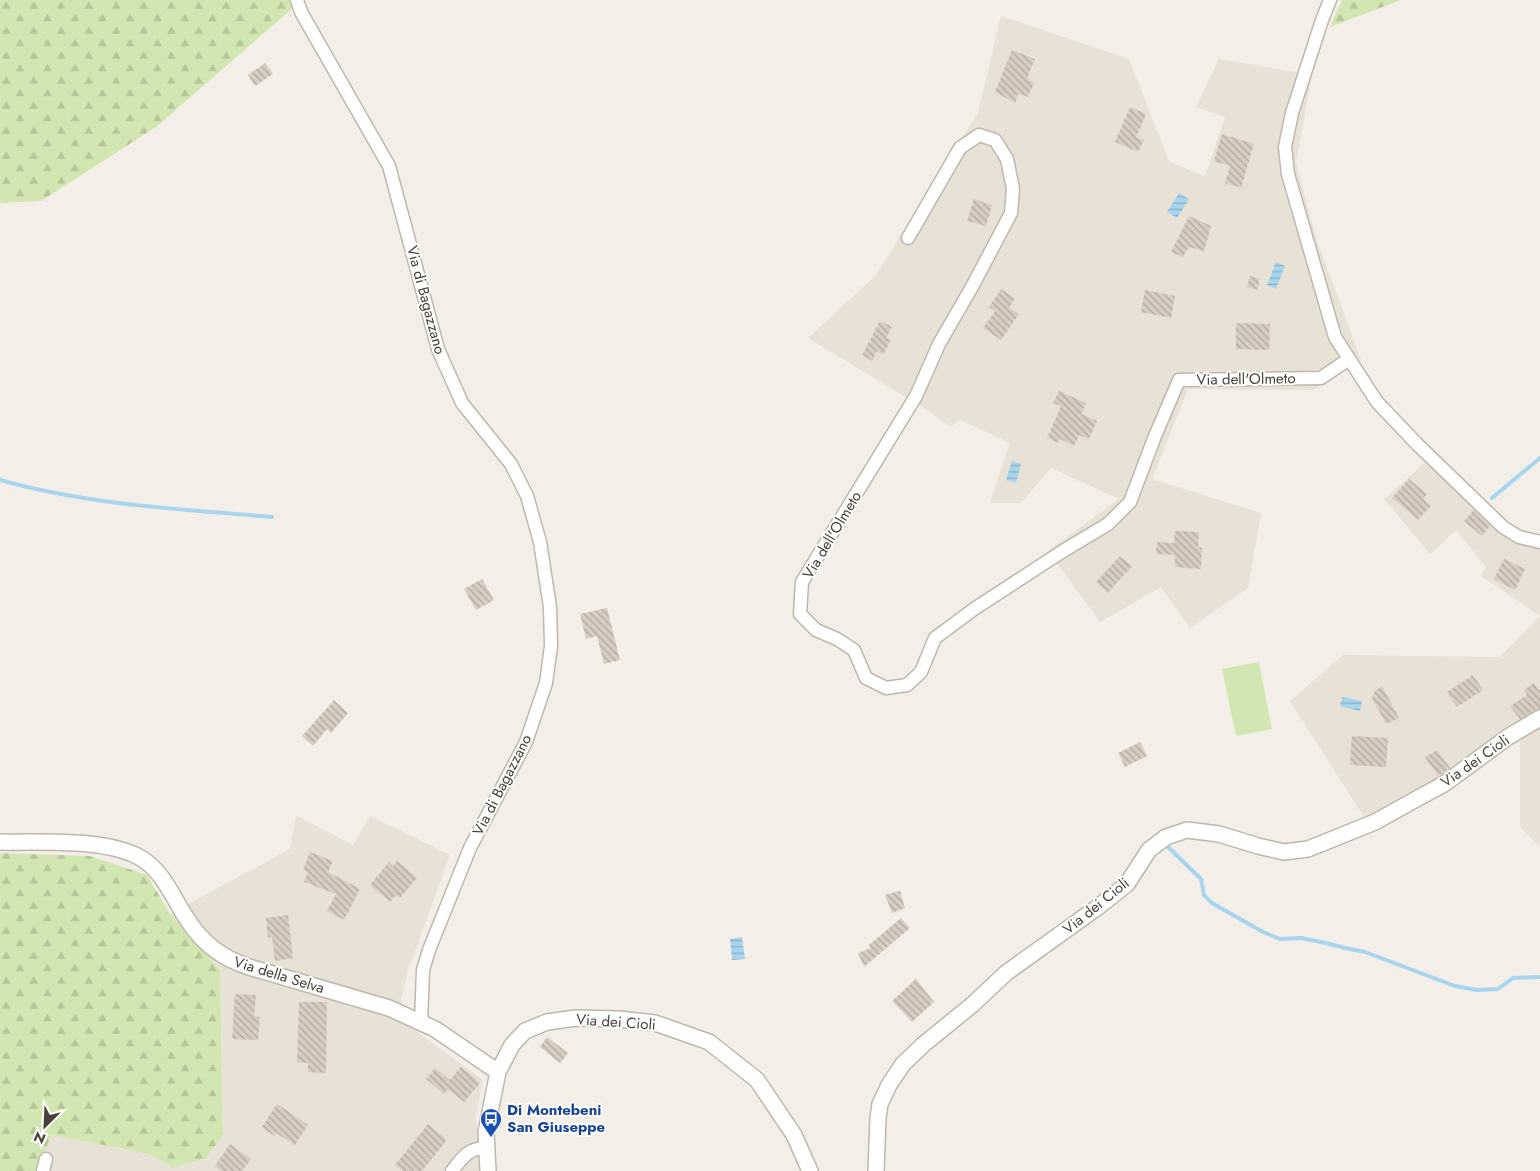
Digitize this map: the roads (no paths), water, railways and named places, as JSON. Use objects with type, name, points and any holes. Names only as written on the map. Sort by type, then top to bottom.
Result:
[{"type":"street","name":"Via di Bagazzano","points":[[297,0],[301,12],[390,166],[438,349],[462,403],[511,464],[527,496],[540,542],[550,607],[551,646],[546,683],[526,742],[470,848],[429,950],[424,970],[421,1022]]},
{"type":"street","points":[[1330,0],[1292,113],[1286,147],[1288,174],[1335,337],[1377,402],[1418,445],[1503,526],[1519,536],[1540,542]]},
{"type":"street","name":"Via dell'Olmeto","points":[[908,238],[960,148],[979,135],[995,140],[1007,159],[1013,189],[1011,213],[939,344],[916,396],[802,582],[800,614],[816,630],[837,639],[854,650],[866,678],[886,688],[908,685],[921,672],[934,638],[974,609],[1108,524],[1130,502],[1178,380],[1321,378],[1350,359]]},
{"type":"street","name":"Via dei Cioli","points":[[876,1171],[880,1104],[904,1064],[924,1044],[972,1005],[1006,973],[1127,884],[1149,850],[1166,837],[1187,830],[1219,834],[1284,852],[1308,849],[1375,822],[1420,798],[1444,784],[1508,737],[1540,718]]},
{"type":"street","name":"Via della Selva","points":[[0,842],[82,843],[112,847],[140,857],[153,867],[162,878],[188,921],[201,937],[221,956],[249,967],[389,1008],[421,1022],[450,1038],[498,1072]]},
{"type":"street","name":"Via dei Cioli","points":[[488,1171],[486,1132],[498,1072],[512,1046],[525,1031],[547,1022],[576,1018],[619,1019],[655,1023],[709,1042],[757,1080],[794,1135],[810,1171]]},
{"type":"street","points":[[452,1171],[470,1151],[476,1148],[486,1148]]},
{"type":"water","points":[[1179,193],[1189,199],[1177,218],[1167,212]]},
{"type":"water","points":[[1276,262],[1285,266],[1276,289],[1267,285]]},
{"type":"water","points":[[1012,461],[1021,464],[1016,483],[1006,480]]},
{"type":"water","points":[[1342,697],[1362,701],[1360,711],[1340,706]]},
{"type":"water","points":[[742,937],[745,959],[732,960],[730,939]]},
{"type":"waterway","points":[[1492,498],[1540,458]]},
{"type":"waterway","points":[[0,480],[101,501],[272,517]]},
{"type":"waterway","points":[[1166,845],[1201,879],[1204,895],[1212,903],[1263,932],[1280,939],[1301,938],[1365,952],[1455,986],[1477,990],[1498,989],[1513,978],[1540,977]]},
{"type":"place","name":"Di Montebeni San Giuseppe","points":[[491,1138]]}]
